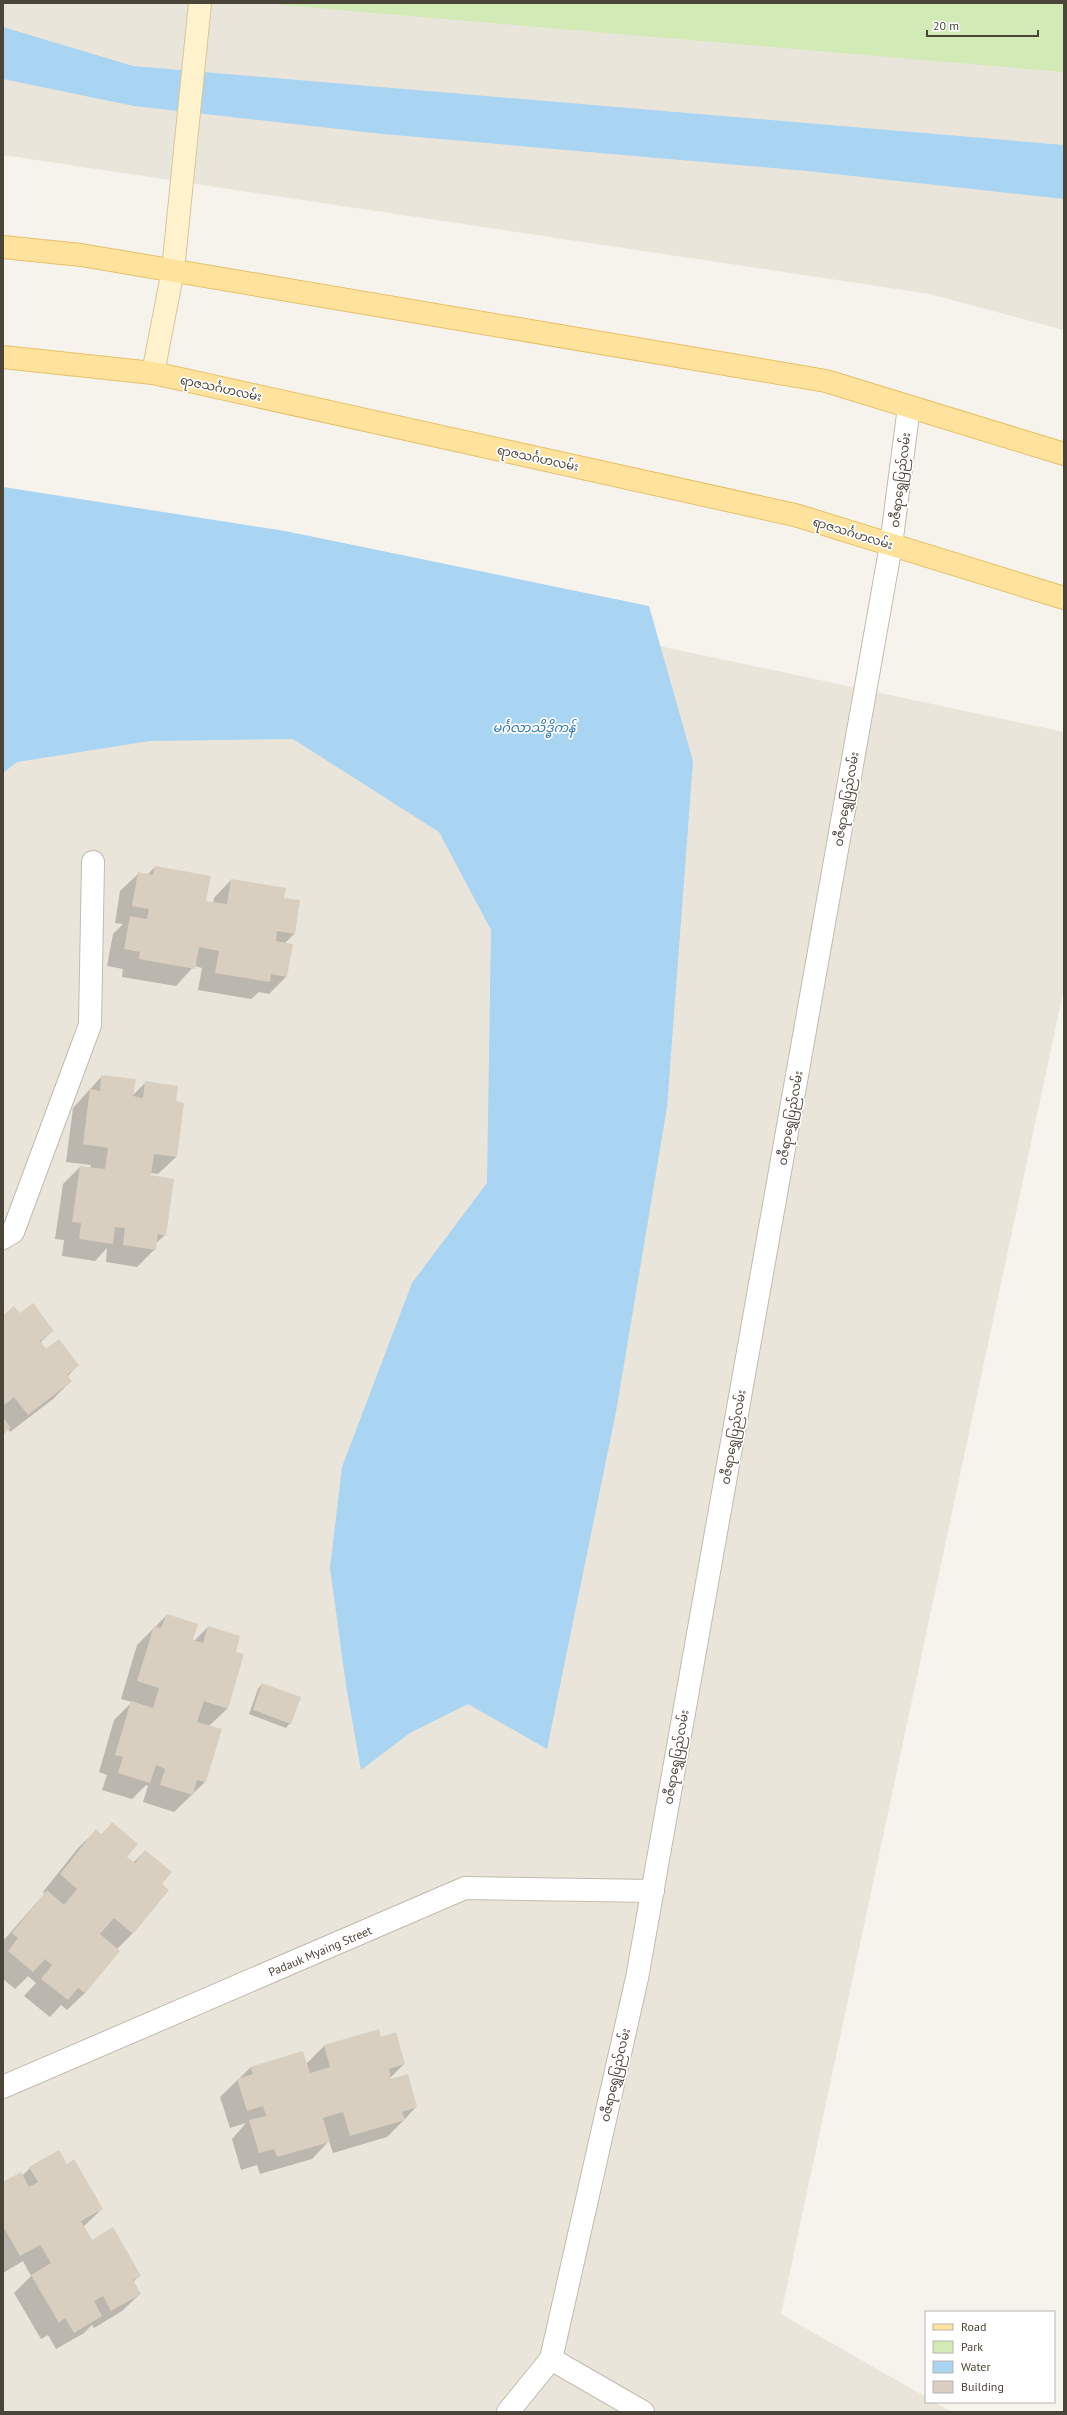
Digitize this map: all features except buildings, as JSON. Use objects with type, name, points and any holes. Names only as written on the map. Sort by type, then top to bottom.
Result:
[{"type":"main road","points":[[3,247],[81,255],[173,270],[826,382],[1064,454]]},
{"type":"main road","name":"ရာဇသင်္ဂဟလမ်း","points":[[3,357],[154,373],[795,515],[1064,598]]},
{"type":"street","points":[[154,373],[173,270],[200,3]]},
{"type":"street","name":"ဝဇီရာရွှေပြည်လမ်း","points":[[551,2359],[637,1978],[892,545],[910,407]]},
{"type":"street","points":[[3,1238],[13,1232],[90,1025],[93,862]]},
{"type":"street","name":"Padauk Myaing Street","points":[[3,2087],[465,1888],[653,1891]]},
{"type":"street","points":[[508,2412],[551,2359],[642,2412]]},
{"type":"shaded area","points":[[3,3],[1064,3],[1064,330],[930,294],[3,155]]},
{"type":"shaded area","points":[[3,517],[113,530],[1064,732],[1064,988],[781,2314],[925,2396],[925,2403],[936,2403],[952,2412],[3,2412]]},
{"type":"green space","points":[[281,3],[1064,3],[1064,72],[281,5]]},
{"type":"water","points":[[3,27],[133,66],[1064,145],[1064,199],[807,171],[383,134],[134,106],[3,79]]},
{"type":"water","name":"မင်္ဂလာသိဒ္ဓိကန်","points":[[3,487],[285,531],[649,606],[693,761],[667,1107],[616,1412],[547,1749],[468,1704],[410,1733],[361,1770],[346,1685],[330,1568],[342,1467],[412,1283],[487,1183],[491,930],[439,832],[293,739],[150,741],[17,762],[3,773]]}]
